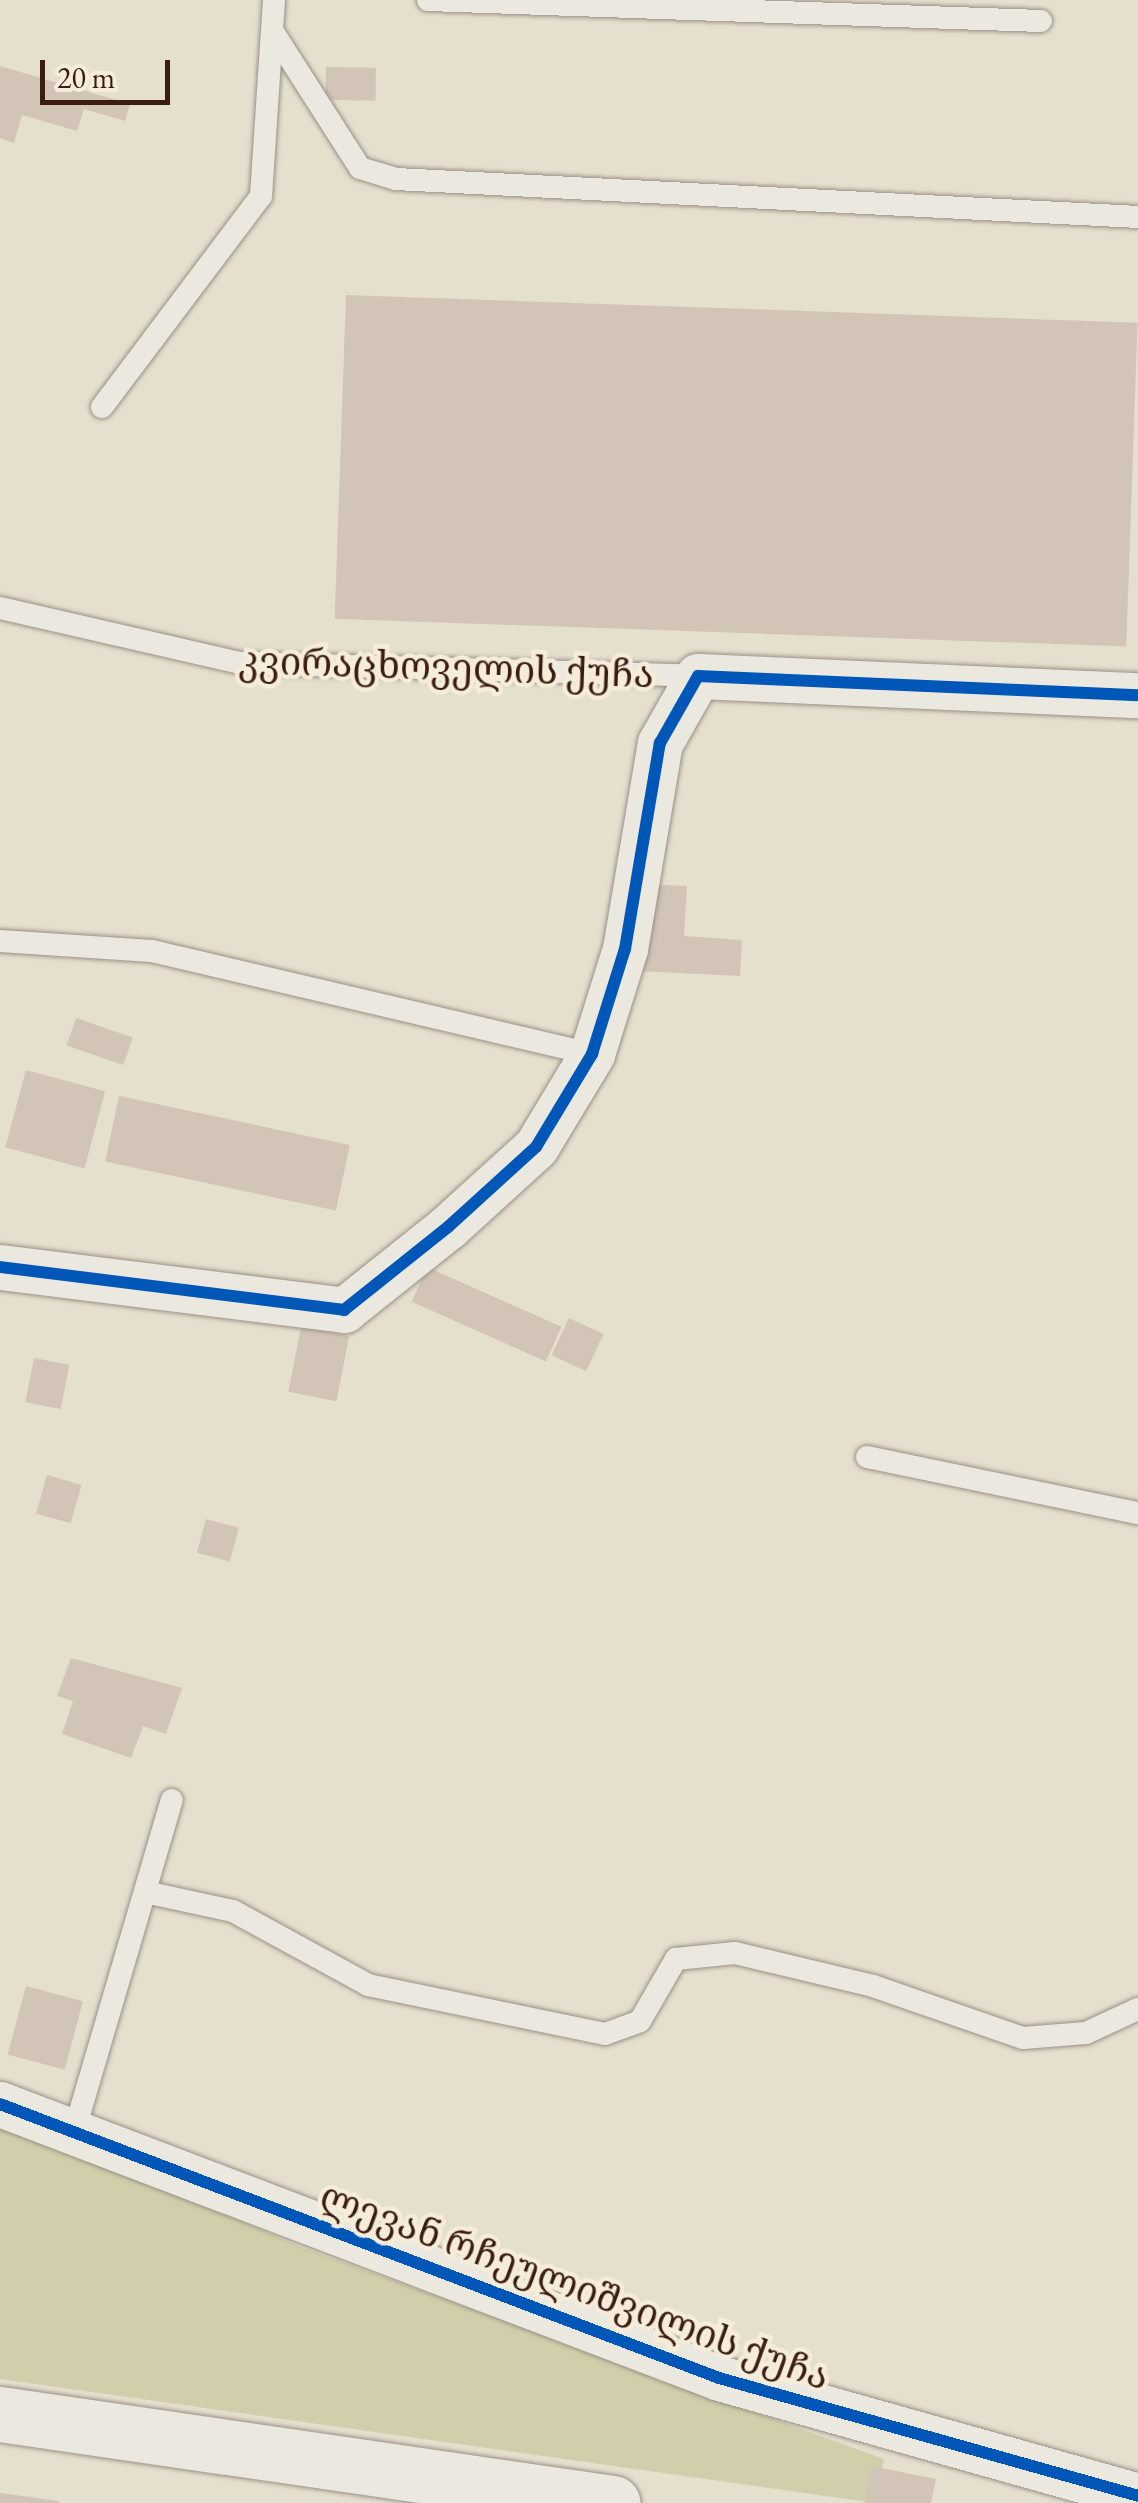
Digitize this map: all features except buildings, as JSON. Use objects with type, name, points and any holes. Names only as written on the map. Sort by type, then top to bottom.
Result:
[{"type":"street","name":"კვირაცხოველის ქუჩა","points":[[698,676],[1138,695]]},
{"type":"street","points":[[0,1267],[344,1310],[536,1147],[592,1054],[625,949],[660,742],[698,676]]},
{"type":"street","name":"ლევან რჩეულიშვილის ქუჩა","points":[[0,2104],[719,2378],[1138,2496]]},
{"type":"street","points":[[0,2414],[613,2503]]},
{"type":"lane","points":[[102,407],[261,196],[274,0]]},
{"type":"lane","points":[[428,0],[1041,22]]},
{"type":"lane","points":[[273,32],[360,168],[396,179],[1138,216]]},
{"type":"lane","name":"კვირაცხოველის ქუჩა","points":[[0,608],[241,664],[698,676]]},
{"type":"lane","points":[[0,941],[152,951],[592,1054]]},
{"type":"lane","points":[[868,1457],[1138,1513]]},
{"type":"lane","points":[[74,2132],[172,1800]]},
{"type":"lane","points":[[145,1892],[233,1911],[368,1985],[604,2034],[640,2021],[676,1959],[734,1953],[872,1986],[1023,2038],[1086,2034],[1138,2009]]},
{"type":"shaded area","points":[[0,2114],[298,2246],[884,2459],[875,2503],[0,2379]]},
{"type":"cycle path","points":[[0,1267],[344,1310],[448,1227],[536,1147],[592,1054],[625,949],[660,743],[698,676],[1138,695]]},
{"type":"cycle path","points":[[0,2104],[719,2378],[1138,2496]]}]
